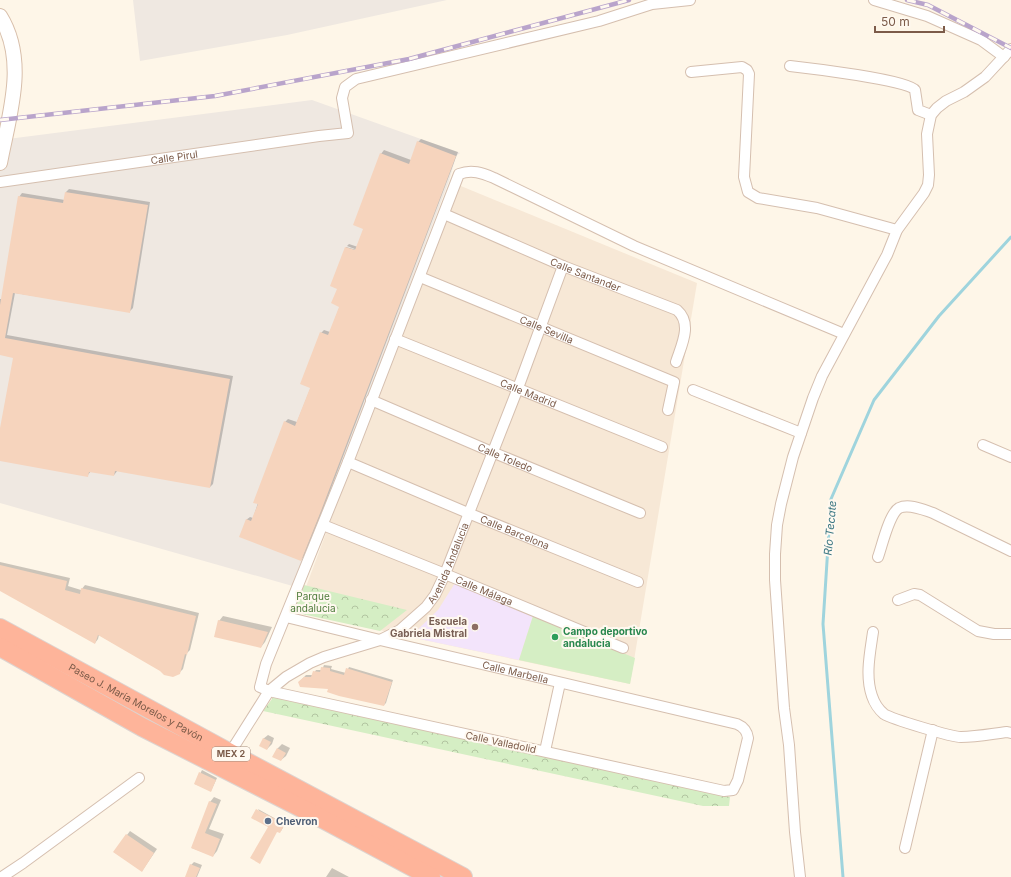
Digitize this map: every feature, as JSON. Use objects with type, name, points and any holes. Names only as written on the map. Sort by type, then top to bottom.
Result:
[{"type":"highway","points":[[0,616],[22,641]]},
{"type":"highway","name":"Paseo J. María Morelos y Pavón","points":[[0,628],[226,760],[328,822],[431,877]]},
{"type":"highway","name":"Paseo J. María Morelos y Pavón","points":[[0,647],[142,727],[226,760],[463,877]]},
{"type":"street","points":[[680,0],[690,0]]},
{"type":"street","name":"Calle Pirul","points":[[0,182],[348,133],[342,98],[345,87],[356,79],[599,21],[652,4],[680,0]]},
{"type":"street","points":[[874,0],[927,16],[981,40],[1004,57]]},
{"type":"street","points":[[0,16],[8,32],[14,54],[14,79],[0,163]]},
{"type":"street","points":[[800,877],[795,837],[789,745],[784,708],[776,588],[775,554],[777,525],[781,504],[793,457],[822,376],[887,255],[897,230],[924,193],[928,185],[927,134],[931,115],[937,108],[964,92],[985,77],[1011,49]]},
{"type":"street","points":[[790,66],[885,80],[911,86],[915,90],[918,110],[931,115]]},
{"type":"street","points":[[692,72],[742,67],[747,70],[749,74],[744,177],[748,192],[758,198],[818,208],[897,230]]},
{"type":"street","points":[[269,691],[260,687],[266,664],[348,462],[459,174],[467,171],[482,173],[537,198],[634,246],[844,334]]},
{"type":"street","name":"Calle Santander","points":[[444,214],[562,266],[677,310],[683,316],[686,327],[676,362]]},
{"type":"street","name":"Avenida Andalucia","points":[[226,760],[269,691],[291,674],[324,657],[380,640],[400,630],[426,607],[445,574],[518,388],[562,266]]},
{"type":"street","name":"Calle Sevilla","points":[[420,277],[674,382],[668,410]]},
{"type":"street","name":"Calle Madrid","points":[[395,339],[662,447]]},
{"type":"street","points":[[693,390],[802,433]]},
{"type":"street","name":"Calle Toledo","points":[[371,400],[640,513]]},
{"type":"street","points":[[983,445],[1011,456]]},
{"type":"street","name":"Calle Barcelona","points":[[348,462],[468,514],[638,582]]},
{"type":"street","points":[[878,557],[895,512],[900,508],[908,507],[925,510],[1011,551]]},
{"type":"street","name":"Calle Málaga","points":[[323,525],[623,648]]},
{"type":"street","points":[[898,600],[914,594],[920,595],[978,631],[994,634],[1011,634]]},
{"type":"street","name":"Calle Marbella","points":[[286,617],[738,724],[745,729],[748,738],[738,780],[734,790]]},
{"type":"street","points":[[872,632],[868,672],[872,697],[884,714],[947,735],[959,737],[1009,733]]},
{"type":"street","points":[[545,751],[560,683]]},
{"type":"street","name":"Calle Valladolid","points":[[269,691],[724,791],[734,790]]},
{"type":"street","points":[[904,848],[933,730]]},
{"type":"street","points":[[2,877],[139,778]]},
{"type":"shaded area","points":[[133,0],[447,0],[287,35],[140,61]]},
{"type":"shaded area","points":[[312,100],[460,153],[456,156],[449,181],[296,587],[0,503],[0,140]]},
{"type":"shaded area","points":[[456,184],[697,283],[630,684],[297,611]]},
{"type":"shaded area","name":"Escuela Gabriela Mistral","points":[[455,583],[533,616],[519,660],[410,637],[438,610]]},
{"type":"green space","name":"Parque andalucia","points":[[304,585],[407,610],[380,631],[293,612]]},
{"type":"green space","name":"Campo deportivo andalucia","points":[[533,616],[635,658],[630,684],[519,660]]},
{"type":"green space","points":[[275,695],[730,797],[729,806],[703,806],[263,711]]},
{"type":"building","points":[[417,141],[456,156],[301,561],[239,537],[246,519],[251,521],[258,504],[253,503],[284,421],[295,426],[310,388],[300,384],[320,332],[328,335],[339,307],[331,303],[337,289],[330,286],[345,247],[355,250],[363,229],[353,225],[380,153],[409,164]]},
{"type":"building","points":[[65,192],[148,205],[130,313],[13,293],[5,338],[230,379],[210,488],[115,471],[114,476],[89,472],[88,477],[0,461],[0,428],[13,358],[0,355],[0,305],[18,196],[63,203]]},
{"type":"building","points":[[0,565],[67,581],[65,590],[80,594],[81,588],[196,616],[187,655],[185,654],[180,674],[173,677],[164,675],[160,671],[98,635],[95,644],[0,591]]},
{"type":"building","points":[[218,620],[268,632],[261,648],[214,637]]},
{"type":"building","points":[[321,667],[330,668],[330,671],[344,675],[346,668],[392,682],[384,706],[339,696],[327,692],[328,689],[300,687],[298,682],[304,677],[311,677],[313,671],[320,672]]},
{"type":"building","points":[[263,738],[271,742],[267,750],[259,746]]},
{"type":"building","points":[[277,748],[286,753],[281,761],[272,757]]},
{"type":"building","points":[[199,772],[216,780],[211,792],[194,784]]},
{"type":"building","points":[[209,801],[217,804],[205,833],[220,839],[213,857],[191,848]]},
{"type":"building","points":[[256,809],[285,824],[280,833],[277,832],[260,864],[250,858],[268,827],[251,818]]},
{"type":"building","points":[[126,834],[154,853],[142,872],[113,852]]},
{"type":"building","points":[[190,864],[200,868],[196,877],[185,877]]},
{"type":"waterway","name":"Río Tecate","points":[[843,877],[823,624],[831,499],[874,400],[939,316],[1011,237]]},
{"type":"railway","points":[[0,120],[215,96],[409,59],[629,0]]},
{"type":"railway","points":[[907,0],[928,5],[1011,48]]},
{"type":"place","name":"Escuela Gabriela Mistral","points":[[475,627]]},
{"type":"place","name":"Campo deportivo andalucia","points":[[555,637]]},
{"type":"place","name":"Chevron","points":[[268,821]]}]
